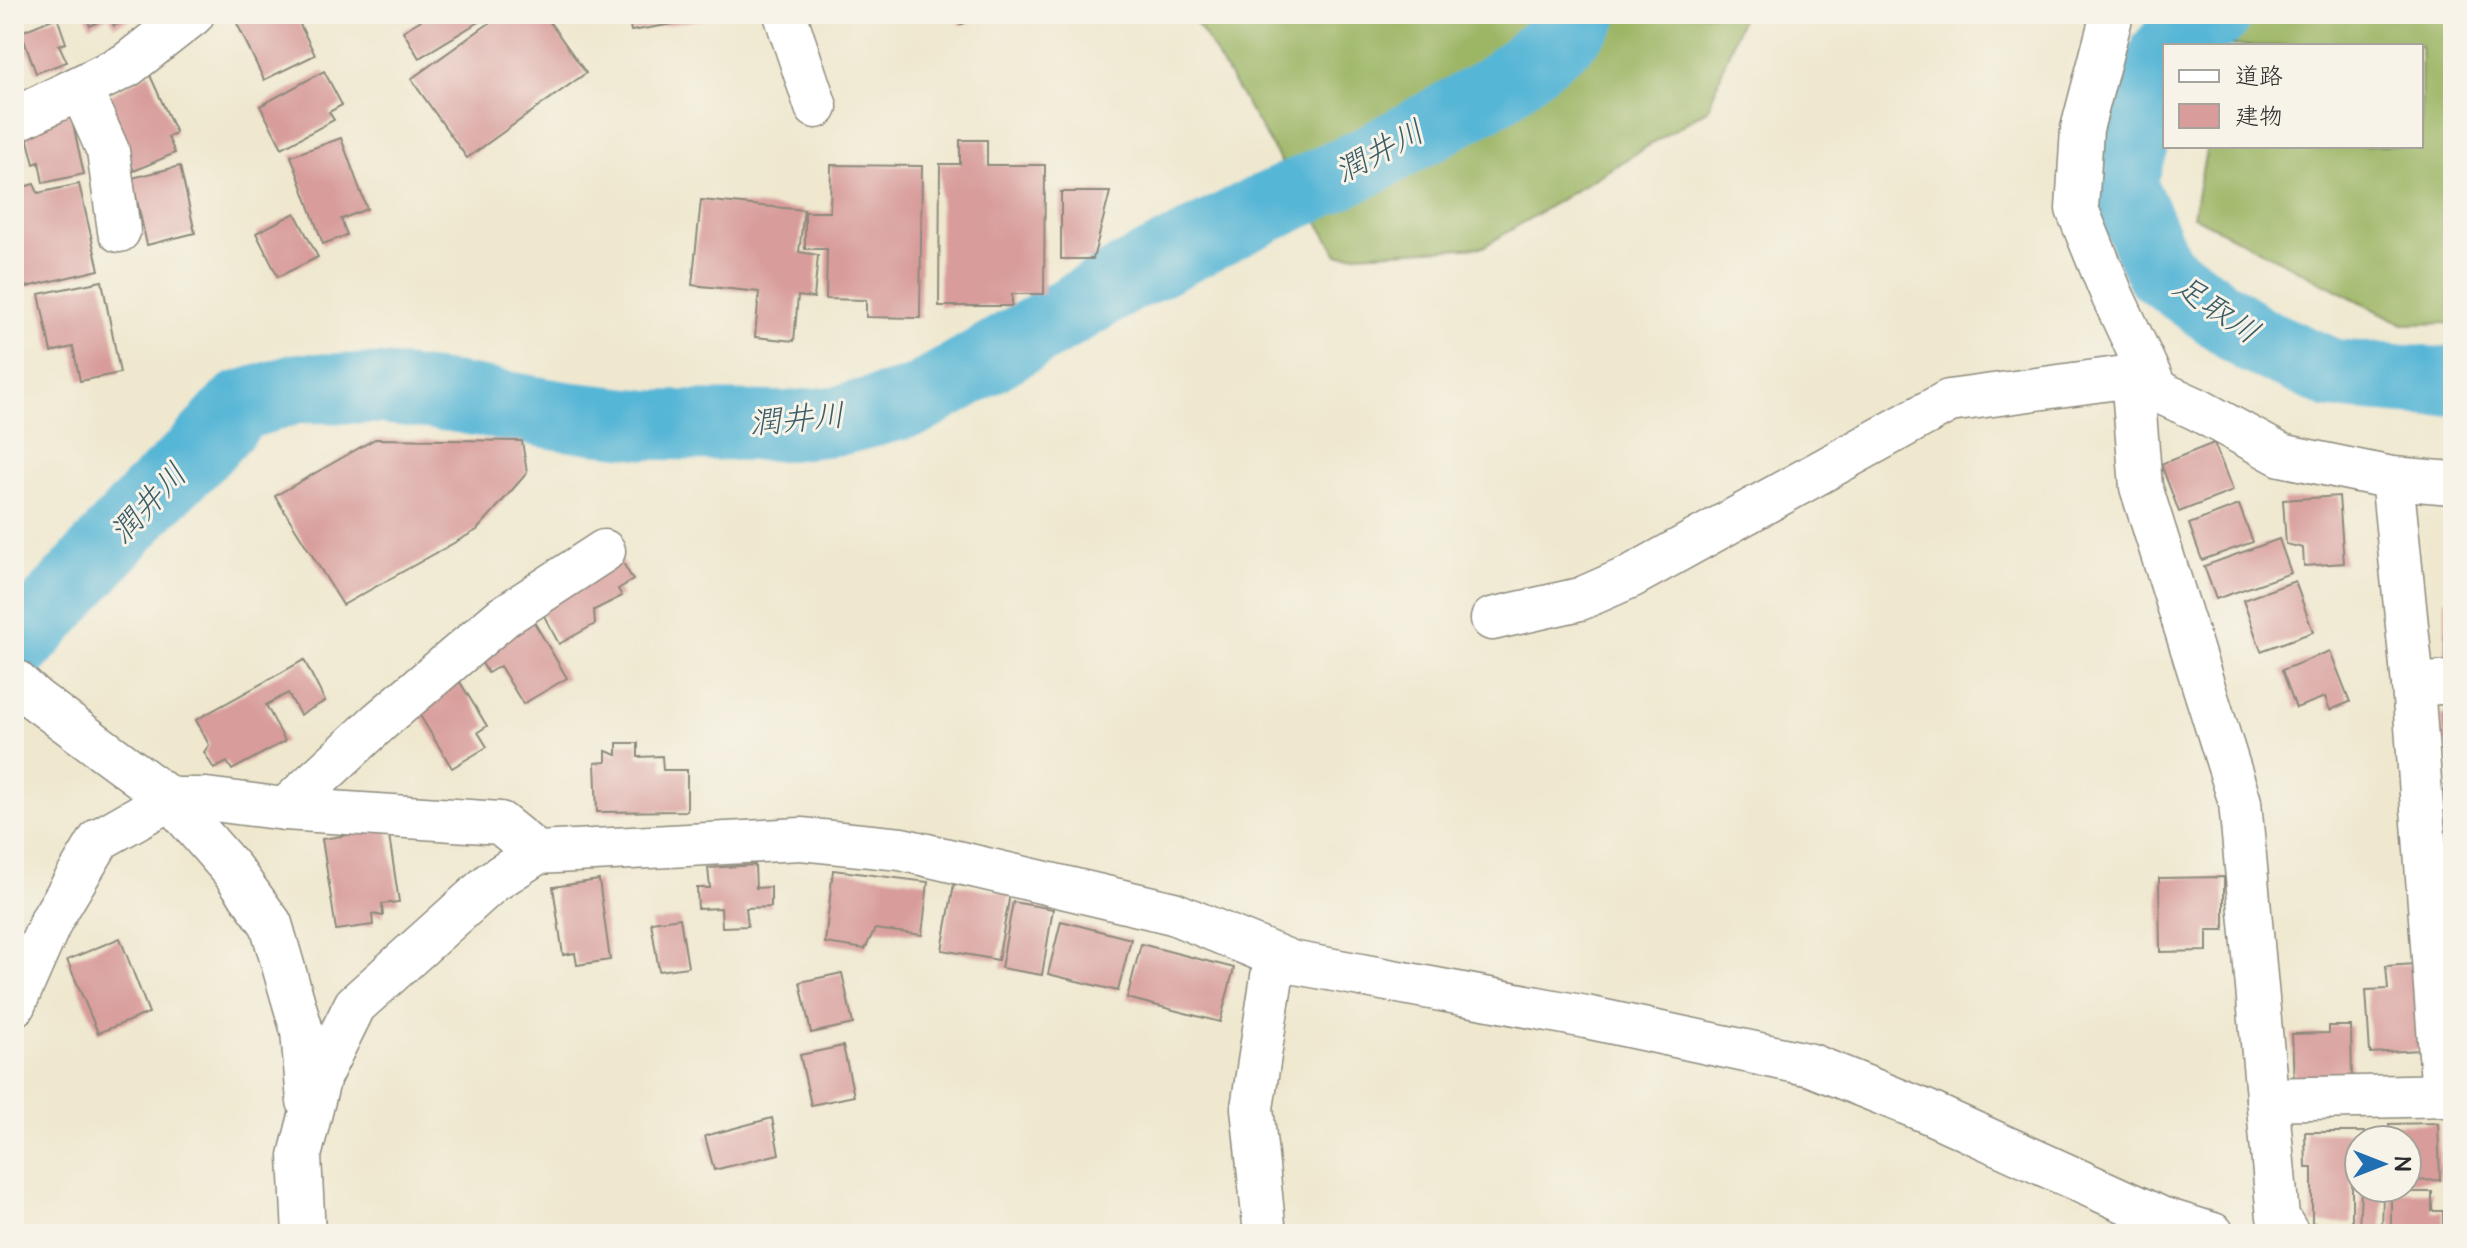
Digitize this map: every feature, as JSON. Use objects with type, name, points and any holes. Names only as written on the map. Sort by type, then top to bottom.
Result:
[{"type":"street","points":[[14,120],[127,65],[192,14]]},
{"type":"street","points":[[785,14],[816,107]]},
{"type":"street","points":[[2112,14],[2082,129],[2077,209],[2145,383],[2141,487],[2240,802],[2278,1217],[2288,1234]]},
{"type":"street","points":[[81,90],[108,151],[119,231]]},
{"type":"street","points":[[1492,619],[1580,599],[1630,577],[1949,401],[2145,383],[2281,455],[2392,478],[2453,483]]},
{"type":"street","points":[[2267,1099],[2448,1095],[2433,683],[2392,478]]},
{"type":"street","points":[[285,809],[379,722],[503,617],[604,551]]},
{"type":"street","points":[[24,689],[170,799],[232,870],[271,924],[302,1031],[309,1117]]},
{"type":"street","points":[[14,1005],[52,919],[100,839],[170,799],[206,799],[285,809],[500,823],[537,853]]},
{"type":"street","points":[[304,1234],[300,1156],[320,1076],[355,1005],[492,882],[537,853],[801,839],[901,849],[1173,913],[1275,957],[1586,1017],[1811,1065],[1928,1112],[2161,1218],[2213,1234]]},
{"type":"street","points":[[1265,1234],[1252,1108],[1275,957]]},
{"type":"green space","points":[[1188,14],[1743,14],[1708,109],[1483,247],[1338,255],[1200,28]]},
{"type":"green space","points":[[2187,14],[2453,14],[2453,323],[2403,324],[2193,216],[2207,148],[2423,148],[2423,44],[2202,44]]},
{"type":"water","points":[[104,548],[14,675],[14,633]]},
{"type":"building","points":[[85,14],[140,14],[114,26],[109,16],[90,26]]},
{"type":"building","points":[[240,14],[295,14],[315,55],[264,80],[234,17]]},
{"type":"building","points":[[431,14],[482,14],[485,18],[419,58],[403,31]]},
{"type":"building","points":[[502,14],[550,14],[546,17],[586,73],[467,158],[411,79]]},
{"type":"building","points":[[628,14],[702,14],[703,19],[631,31]]},
{"type":"building","points":[[955,14],[987,14],[960,25]]},
{"type":"building","points":[[57,17],[66,43],[59,45],[67,62],[36,73],[21,32]]},
{"type":"building","points":[[324,71],[342,105],[329,112],[334,120],[282,148],[260,106]]},
{"type":"building","points":[[149,73],[176,133],[168,137],[175,153],[134,171],[102,100]]},
{"type":"building","points":[[70,111],[84,174],[43,183],[39,162],[34,164],[25,129]]},
{"type":"building","points":[[341,138],[367,209],[341,219],[347,235],[323,244],[291,156]]},
{"type":"building","points":[[960,140],[987,140],[987,165],[1045,165],[1044,294],[1012,294],[1012,306],[939,306],[940,164],[960,164]]},
{"type":"building","points":[[831,165],[922,166],[920,318],[866,317],[866,300],[826,299],[827,249],[805,249],[805,212],[830,212]]},
{"type":"building","points":[[180,166],[195,233],[147,245],[132,178]]},
{"type":"building","points":[[34,184],[38,193],[79,184],[99,270],[14,290],[14,199],[16,189]]},
{"type":"building","points":[[1061,192],[1110,192],[1093,259],[1061,259]]},
{"type":"building","points":[[701,200],[804,210],[799,252],[818,255],[814,298],[798,296],[794,341],[755,337],[759,292],[692,285]]},
{"type":"building","points":[[295,213],[318,257],[278,277],[256,233]]},
{"type":"building","points":[[102,281],[120,373],[80,381],[73,347],[51,352],[39,294]]},
{"type":"building","points":[[375,439],[522,441],[527,473],[477,530],[343,605],[275,496]]},
{"type":"building","points":[[2214,443],[2233,491],[2179,512],[2161,464]]},
{"type":"building","points":[[2339,496],[2344,563],[2304,566],[2303,548],[2286,544],[2283,500]]},
{"type":"building","points":[[2239,505],[2253,542],[2202,560],[2189,524]]},
{"type":"building","points":[[2279,539],[2291,573],[2216,599],[2204,566]]},
{"type":"building","points":[[618,554],[633,580],[618,589],[622,596],[594,610],[595,624],[559,644],[535,599]]},
{"type":"building","points":[[2295,581],[2313,632],[2261,651],[2243,600]]},
{"type":"building","points":[[2445,599],[2453,599],[2453,657],[2445,657]]},
{"type":"building","points":[[531,617],[567,678],[523,704],[500,666],[488,673],[474,650]]},
{"type":"building","points":[[2330,651],[2350,702],[2330,710],[2325,697],[2296,708],[2282,670]]},
{"type":"building","points":[[304,660],[325,701],[300,715],[288,693],[266,705],[285,741],[232,770],[227,762],[214,769],[204,752],[209,745],[196,720]]},
{"type":"building","points":[[460,682],[487,726],[478,732],[487,747],[452,768],[416,709]]},
{"type":"building","points":[[2442,715],[2453,715],[2453,743],[2443,744]]},
{"type":"building","points":[[617,743],[638,743],[638,757],[662,756],[663,770],[687,770],[687,811],[597,812],[595,763],[606,762],[606,751],[617,755]]},
{"type":"building","points":[[2445,791],[2453,791],[2453,825],[2447,825]]},
{"type":"building","points":[[388,829],[399,902],[382,904],[383,916],[372,914],[373,925],[336,930],[322,839]]},
{"type":"building","points":[[755,865],[756,888],[771,887],[771,907],[746,908],[748,926],[722,927],[721,908],[698,909],[697,888],[710,888],[708,868]]},
{"type":"building","points":[[833,870],[928,882],[922,935],[875,929],[865,949],[825,943]]},
{"type":"building","points":[[2224,877],[2224,930],[2207,930],[2207,951],[2160,952],[2159,878]]},
{"type":"building","points":[[599,880],[610,960],[577,965],[575,953],[563,955],[553,887]]},
{"type":"building","points":[[954,884],[1010,894],[998,960],[942,950]]},
{"type":"building","points":[[1013,902],[1053,909],[1042,975],[1001,968]]},
{"type":"building","points":[[680,918],[688,967],[659,971],[651,922]]},
{"type":"building","points":[[1061,921],[1131,939],[1118,991],[1048,974]]},
{"type":"building","points":[[120,938],[149,1013],[98,1033],[67,960]]},
{"type":"building","points":[[1141,944],[1234,968],[1220,1022],[1127,998]]},
{"type":"building","points":[[2415,964],[2420,1050],[2370,1053],[2366,990],[2388,989],[2386,966]]},
{"type":"building","points":[[842,973],[853,1024],[811,1033],[800,982]]},
{"type":"building","points":[[2329,1026],[2351,1026],[2352,1082],[2294,1084],[2292,1034],[2329,1033]]},
{"type":"building","points":[[843,1046],[854,1096],[811,1105],[800,1055]]},
{"type":"building","points":[[772,1118],[779,1154],[714,1170],[705,1136]]},
{"type":"building","points":[[2438,1123],[2440,1180],[2423,1181],[2423,1124],[2389,1124]]},
{"type":"building","points":[[2305,1132],[2343,1132],[2343,1204],[2352,1204],[2352,1223],[2312,1223],[2312,1168],[2306,1168]]},
{"type":"building","points":[[2423,1192],[2432,1192],[2432,1211],[2443,1211],[2443,1234],[2391,1234],[2391,1204],[2423,1204]]},
{"type":"building","points":[[2360,1204],[2383,1204],[2382,1229],[2359,1228]]},
{"type":"waterway","name":"潤井川","points":[[14,651],[149,500],[198,453],[240,406],[299,388],[382,389],[649,425],[788,426],[841,420],[916,401],[1127,278],[1251,215],[1370,160],[1496,90],[1565,35],[1584,14]]},
{"type":"waterway","name":"足取川","points":[[2174,44],[2217,14]]},
{"type":"waterway","name":"足取川","points":[[2163,59],[2121,183],[2160,271],[2253,339],[2332,374],[2433,382],[2453,380]]}]
